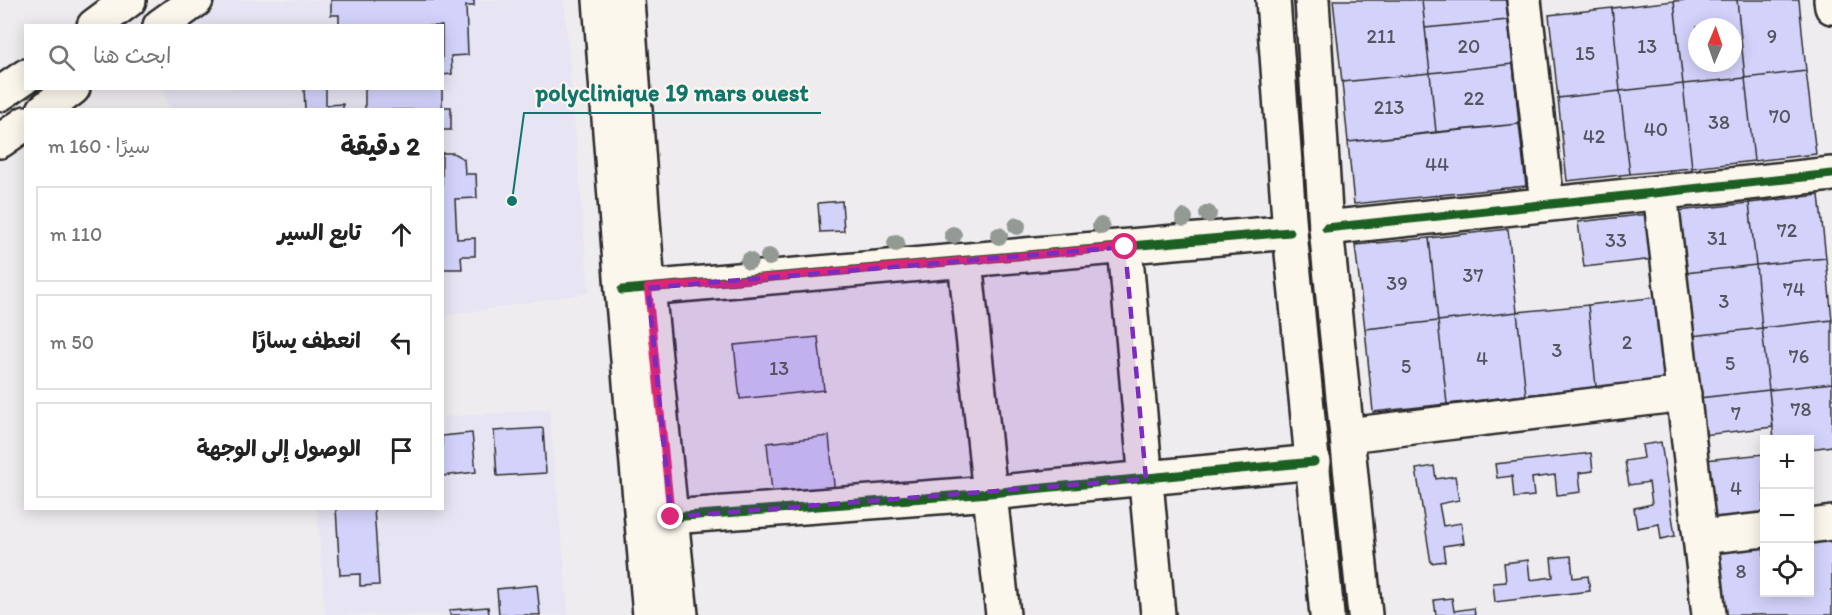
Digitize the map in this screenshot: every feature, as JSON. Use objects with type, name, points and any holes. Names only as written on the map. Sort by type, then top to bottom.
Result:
[{"type":"street","points":[[97,24],[129,0]]},
{"type":"street","points":[[163,24],[196,0]]},
{"type":"street","points":[[600,0],[635,289],[671,517],[681,615]]},
{"type":"street","points":[[627,0],[635,289],[650,615]]},
{"type":"street","points":[[1273,0],[1290,232],[1327,615]]},
{"type":"street","points":[[1312,0],[1326,228],[1365,615]]},
{"type":"street","points":[[1524,0],[1547,203]]},
{"type":"street","points":[[1831,0],[1832,7]]},
{"type":"street","points":[[0,94],[24,76]]},
{"type":"street","points":[[47,108],[70,90]]},
{"type":"street","points":[[0,141],[24,124]]},
{"type":"street","points":[[1326,228],[1832,174]]},
{"type":"street","points":[[1660,192],[1709,615]]},
{"type":"street","points":[[635,289],[1290,232]]},
{"type":"street","points":[[1125,247],[1158,615]]},
{"type":"street","points":[[965,261],[1003,615]]},
{"type":"street","points":[[1348,435],[1684,394]]},
{"type":"street","points":[[671,517],[990,493],[1314,462]]},
{"type":"street","points":[[1814,525],[1832,523]]},
{"type":"street","points":[[1700,537],[1760,530]]},
{"type":"highlighted area","points":[[1125,247],[1146,479],[671,517],[648,288]]},
{"type":"shaded area","points":[[220,0],[564,0],[589,293],[444,316],[444,108],[171,108],[162,90],[444,90],[444,24],[185,24]]},
{"type":"shaded area","points":[[549,409],[569,615],[325,615],[317,510],[444,510],[444,417]]},
{"type":"building","points":[[331,0],[474,0],[474,6],[466,6],[468,55],[451,56],[452,74],[444,75],[444,24],[339,24],[339,15],[331,15]]},
{"type":"building","points":[[1333,0],[1422,0],[1430,73],[1342,82]]},
{"type":"building","points":[[1422,0],[1506,0],[1508,20],[1425,28]]},
{"type":"building","points":[[1737,0],[1739,18],[1688,18],[1688,72],[1742,72],[1742,49],[1745,78],[1683,84],[1674,1]]},
{"type":"building","points":[[1737,0],[1799,0],[1806,71],[1745,78],[1742,18],[1739,18]]},
{"type":"building","points":[[1674,1],[1683,84],[1620,91],[1612,8]]},
{"type":"building","points":[[1612,8],[1620,91],[1558,98],[1549,15]]},
{"type":"building","points":[[1508,20],[1513,64],[1430,73],[1425,28]]},
{"type":"building","points":[[1513,64],[1519,124],[1436,132],[1430,73]]},
{"type":"building","points":[[1806,71],[1816,154],[1754,161],[1745,78]]},
{"type":"building","points":[[1430,73],[1436,132],[1348,142],[1342,82]]},
{"type":"building","points":[[1745,78],[1754,161],[1692,168],[1683,84]]},
{"type":"building","points":[[1683,84],[1692,168],[1630,174],[1620,91]]},
{"type":"building","points":[[304,90],[326,90],[326,105],[343,104],[343,108],[305,108]]},
{"type":"building","points":[[365,90],[442,90],[442,107],[451,107],[451,130],[444,130],[444,108],[365,108]]},
{"type":"building","points":[[1620,91],[1630,174],[1567,181],[1558,98]]},
{"type":"building","points":[[1519,124],[1526,186],[1354,204],[1348,142]]},
{"type":"building","points":[[444,153],[453,153],[464,159],[465,174],[476,174],[477,198],[455,199],[457,239],[475,238],[475,256],[461,256],[462,269],[444,269]]},
{"type":"building","points":[[1819,195],[1826,258],[1756,265],[1749,203]]},
{"type":"building","points":[[842,201],[844,231],[820,232],[818,203]]},
{"type":"building","points":[[1749,203],[1756,265],[1685,273],[1678,211]]},
{"type":"building","points":[[1649,214],[1654,259],[1584,267],[1578,222]]},
{"type":"building","points":[[1508,229],[1517,312],[1438,321],[1429,238]]},
{"type":"building","points":[[1429,238],[1438,321],[1365,329],[1355,245]]},
{"type":"building","points":[[1826,258],[1832,320],[1762,328],[1756,265]]},
{"type":"building","points":[[1756,265],[1762,328],[1692,336],[1685,273]]},
{"type":"building","points":[[1658,297],[1667,380],[1596,387],[1588,305]]},
{"type":"building","points":[[1588,305],[1596,387],[1526,395],[1517,312]]},
{"type":"building","points":[[1517,312],[1526,395],[1447,404],[1438,321]]},
{"type":"building","points":[[1832,320],[1832,383],[1769,390],[1762,328]]},
{"type":"building","points":[[1438,321],[1447,404],[1373,412],[1365,329]]},
{"type":"building","points":[[1762,328],[1769,390],[1699,398],[1692,336]]},
{"type":"building","points":[[818,337],[824,390],[740,399],[734,345]]},
{"type":"building","points":[[1832,383],[1832,446],[1814,448],[1814,435],[1774,435],[1769,390]]},
{"type":"building","points":[[1769,390],[1773,427],[1703,435],[1699,398]]},
{"type":"building","points":[[543,428],[546,473],[497,476],[494,431]]},
{"type":"building","points":[[472,433],[476,472],[444,476],[444,436]]},
{"type":"building","points":[[829,436],[835,495],[773,502],[767,443]]},
{"type":"building","points":[[1661,442],[1675,536],[1661,539],[1659,524],[1637,528],[1634,508],[1652,504],[1649,482],[1629,485],[1625,461],[1644,458],[1642,445]]},
{"type":"building","points":[[1591,453],[1593,471],[1579,473],[1581,492],[1557,495],[1555,475],[1532,478],[1534,496],[1514,498],[1512,476],[1497,478],[1495,464]]},
{"type":"building","points":[[1760,454],[1760,515],[1712,521],[1705,460]]},
{"type":"building","points":[[1434,466],[1436,479],[1455,476],[1459,500],[1439,504],[1443,526],[1461,523],[1464,543],[1443,546],[1445,561],[1431,563],[1416,469]]},
{"type":"building","points":[[336,510],[374,510],[379,585],[360,586],[360,574],[340,575]]},
{"type":"building","points":[[1832,537],[1832,615],[1722,615],[1715,550],[1760,544],[1760,597],[1814,597],[1814,539]]},
{"type":"building","points":[[1571,556],[1573,578],[1588,576],[1590,591],[1495,602],[1493,583],[1506,582],[1504,563],[1528,560],[1530,580],[1553,577],[1551,558]]},
{"type":"building","points":[[537,585],[540,615],[499,615],[497,589]]},
{"type":"building","points":[[1452,598],[1454,611],[1474,608],[1475,615],[1436,615],[1434,600]]},
{"type":"building","points":[[488,607],[489,615],[450,615],[450,610]]},
{"type":"cycle path","points":[[1326,228],[1832,174]]},
{"type":"cycle path","points":[[622,290],[1290,232]]},
{"type":"cycle path","points":[[671,517],[990,493],[1314,462]]},
{"type":"place","name":"polyclinique 19 mars ouest","points":[[512,201]]},
{"type":"route","points":[[671,517],[648,288],[1125,247]]}]
